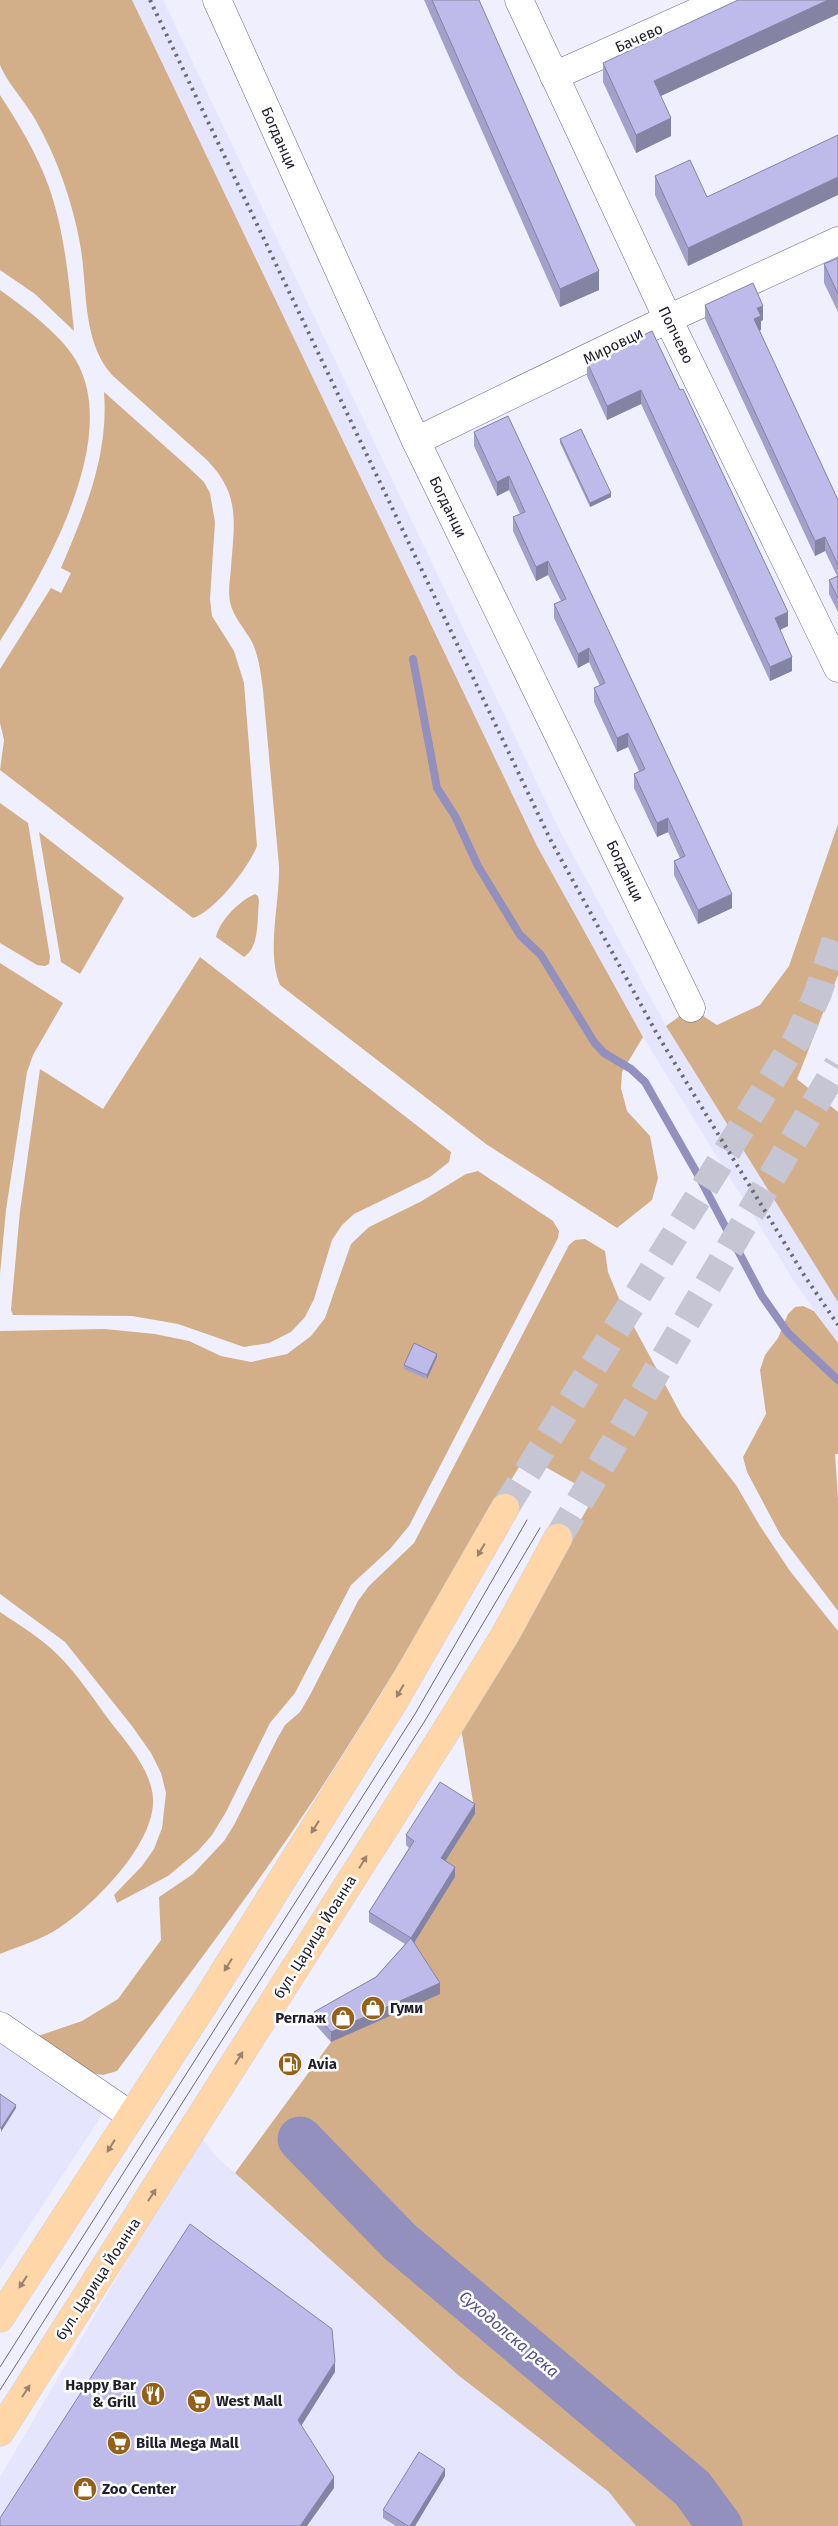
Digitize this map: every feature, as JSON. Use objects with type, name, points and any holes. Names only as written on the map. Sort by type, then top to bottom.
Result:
[{"type":"main road","points":[[0,2318],[130,2115],[206,2001],[394,1701],[505,1508]]},
{"type":"main road","name":"бул. Царица Йоанна","points":[[0,2432],[444,1734],[505,1635],[558,1538]]},
{"type":"street","name":"Богданци","points":[[217,0],[416,441],[691,1008]]},
{"type":"street","name":"Попчево","points":[[519,0],[668,320],[838,668]]},
{"type":"street","name":"Бачево","points":[[554,76],[724,0]]},
{"type":"street","name":"Мировци","points":[[416,441],[838,241]]},
{"type":"street","points":[[0,2026],[130,2115]]},
{"type":"shaded area","points":[[0,0],[132,0],[537,846],[643,1037],[622,1072],[621,1088],[627,1111],[650,1136],[658,1178],[652,1200],[617,1228],[486,1144],[280,985],[274,957],[279,866],[263,690],[252,642],[234,613],[230,602],[229,585],[234,524],[231,498],[219,474],[208,461],[112,375],[102,361],[95,346],[87,312],[80,244],[73,211],[63,180],[35,119],[0,65]]},
{"type":"shaded area","points":[[132,0],[163,0],[560,831],[666,1026],[838,1302],[838,1343],[795,1283],[643,1037],[537,846]]},
{"type":"shaded area","points":[[0,95],[21,128],[49,187],[59,222],[66,258],[74,331],[35,294],[0,270]]},
{"type":"shaded area","points":[[0,290],[44,324],[73,355],[79,366],[89,398],[89,433],[82,470],[70,508],[54,546],[36,581],[0,641]]},
{"type":"shaded area","points":[[104,392],[204,482],[210,493],[215,522],[210,599],[212,616],[234,651],[244,683],[257,846],[247,865],[230,888],[211,907],[193,918],[0,770],[4,740],[0,723],[0,669],[51,588],[61,593],[71,573],[61,568],[79,525],[99,460],[105,415]]},
{"type":"shaded area","points":[[0,803],[28,823],[50,957],[49,964],[45,966],[37,965],[0,943]]},
{"type":"shaded area","points":[[838,824],[838,975],[797,1079],[838,1112],[838,1302],[666,1026],[691,1008],[717,1025],[760,1005],[789,966]]},
{"type":"shaded area","points":[[39,832],[124,898],[80,974],[61,962]]},
{"type":"shaded area","points":[[255,894],[258,896],[259,901],[257,932],[253,946],[244,957],[216,937],[222,924],[231,912],[243,901]]},
{"type":"shaded area","points":[[200,957],[451,1152],[449,1162],[430,1177],[354,1214],[342,1225],[332,1240],[314,1299],[305,1317],[291,1332],[269,1343],[244,1347],[178,1324],[132,1316],[13,1315],[11,1310],[20,1211],[40,1069],[103,1109]]},
{"type":"shaded area","points":[[0,963],[63,1003],[33,1055],[27,1072],[6,1210],[0,1274]]},
{"type":"shaded area","points":[[478,1171],[553,1221],[559,1231],[558,1238],[409,1526],[390,1549],[351,1585],[295,1693],[270,1723],[226,1812],[212,1835],[198,1851],[168,1876],[117,1903],[114,1895],[142,1866],[154,1849],[162,1828],[166,1793],[161,1773],[151,1753],[132,1726],[65,1642],[0,1594],[0,1331],[105,1329],[155,1334],[189,1341],[221,1356],[251,1362],[287,1354],[311,1336],[325,1318],[351,1244],[369,1227],[420,1202],[466,1174]]},
{"type":"shaded area","points":[[585,1239],[605,1251],[608,1272],[620,1301],[682,1416],[736,1485],[790,1571],[838,1631],[838,2526],[636,2526],[609,2492],[458,2375],[235,2173],[331,2042],[411,1948],[455,1877],[441,1868],[475,1814],[461,1728],[595,1495],[526,1456],[318,1793],[245,1899],[117,2071],[103,2075],[92,2073],[38,2036],[82,2021],[118,1999],[161,1940],[159,1897],[193,1874],[224,1841],[285,1725],[300,1712],[310,1695],[358,1601],[369,1586],[414,1543],[569,1245],[575,1240]]},
{"type":"shaded area","points":[[803,1306],[814,1311],[838,1343],[838,1454],[835,1454],[838,1499],[838,1611],[781,1536],[747,1472],[743,1457],[766,1414],[760,1370],[765,1355],[778,1338],[788,1314],[795,1307]]},
{"type":"shaded area","points":[[0,1612],[44,1643],[72,1670],[137,1756],[148,1777],[153,1798],[151,1816],[134,1853],[105,1889],[59,1928],[0,1954]]},
{"type":"shaded area","points":[[0,2010],[92,2073],[104,2112],[0,2270]]},
{"type":"shaded area","points":[[200,2136],[218,2158],[458,2375],[609,2492],[636,2526],[0,2526],[0,2477]]},
{"type":"building","points":[[432,0],[479,0],[599,271],[560,289]]},
{"type":"building","points":[[738,0],[828,0],[654,81],[671,118],[636,135],[603,63]]},
{"type":"building","points":[[838,135],[838,177],[688,248],[655,176],[690,160],[707,197]]},
{"type":"building","points":[[838,258],[838,294],[824,264]]},
{"type":"building","points":[[753,283],[763,306],[757,308],[761,316],[754,319],[838,500],[838,565],[825,537],[815,541],[705,305]]},
{"type":"building","points":[[652,331],[680,390],[683,389],[788,612],[775,618],[792,657],[770,667],[641,390],[607,406],[587,362]]},
{"type":"building","points":[[508,416],[732,894],[698,910],[674,861],[685,856],[668,818],[657,823],[634,774],[645,769],[628,733],[617,738],[594,688],[605,683],[589,648],[578,654],[554,604],[566,599],[548,561],[536,567],[513,517],[525,512],[509,476],[497,482],[474,432]]},
{"type":"building","points":[[581,429],[611,493],[590,503],[560,439]]},
{"type":"building","points":[[838,576],[838,598],[829,580]]},
{"type":"building","points":[[414,1343],[437,1354],[427,1375],[404,1365]]},
{"type":"building","points":[[440,1782],[475,1804],[441,1858],[455,1867],[411,1938],[369,1912],[414,1841],[406,1835]]},
{"type":"building","name":"Гуми","points":[[411,1938],[440,1983],[331,2032],[314,2012],[376,1977]]},
{"type":"building","points":[[0,2094],[16,2105],[1,2128],[0,2128]]},
{"type":"building","name":"West Mall","points":[[190,2224],[332,2329],[335,2362],[298,2420],[334,2477],[300,2526],[0,2526],[0,2518]]},
{"type":"building","points":[[419,2452],[445,2469],[410,2526],[408,2526],[383,2510]]},
{"type":"waterway","points":[[413,659],[437,788],[455,816],[478,866],[520,935],[541,955],[594,1042],[604,1053],[631,1069],[645,1082],[698,1175],[762,1296],[788,1333],[838,1380]]},
{"type":"waterway","name":"Суходолска река","points":[[300,2139],[400,2242],[692,2488],[720,2526]]},
{"type":"tunnel","points":[[505,1508],[798,1037],[818,993],[838,933]]},
{"type":"tunnel","points":[[558,1538],[838,1065]]},
{"type":"tram line","points":[[0,2367],[415,1714],[527,1520]]},
{"type":"tram line","points":[[0,2390],[426,1719],[540,1528]]},
{"type":"railway","points":[[150,0],[550,839],[657,1034],[804,1275],[838,1325]]},
{"type":"place","name":"Гуми","points":[[373,2008]]},
{"type":"place","name":"Реглаж","points":[[343,2018]]},
{"type":"place","name":"Avia","points":[[290,2064]]},
{"type":"place","name":"Happy Bar & Grill","points":[[153,2394]]},
{"type":"place","name":"West Mall","points":[[199,2401]]},
{"type":"place","name":"Billa Mega Mall","points":[[119,2443]]},
{"type":"place","name":"Zoo Center","points":[[85,2489]]}]
